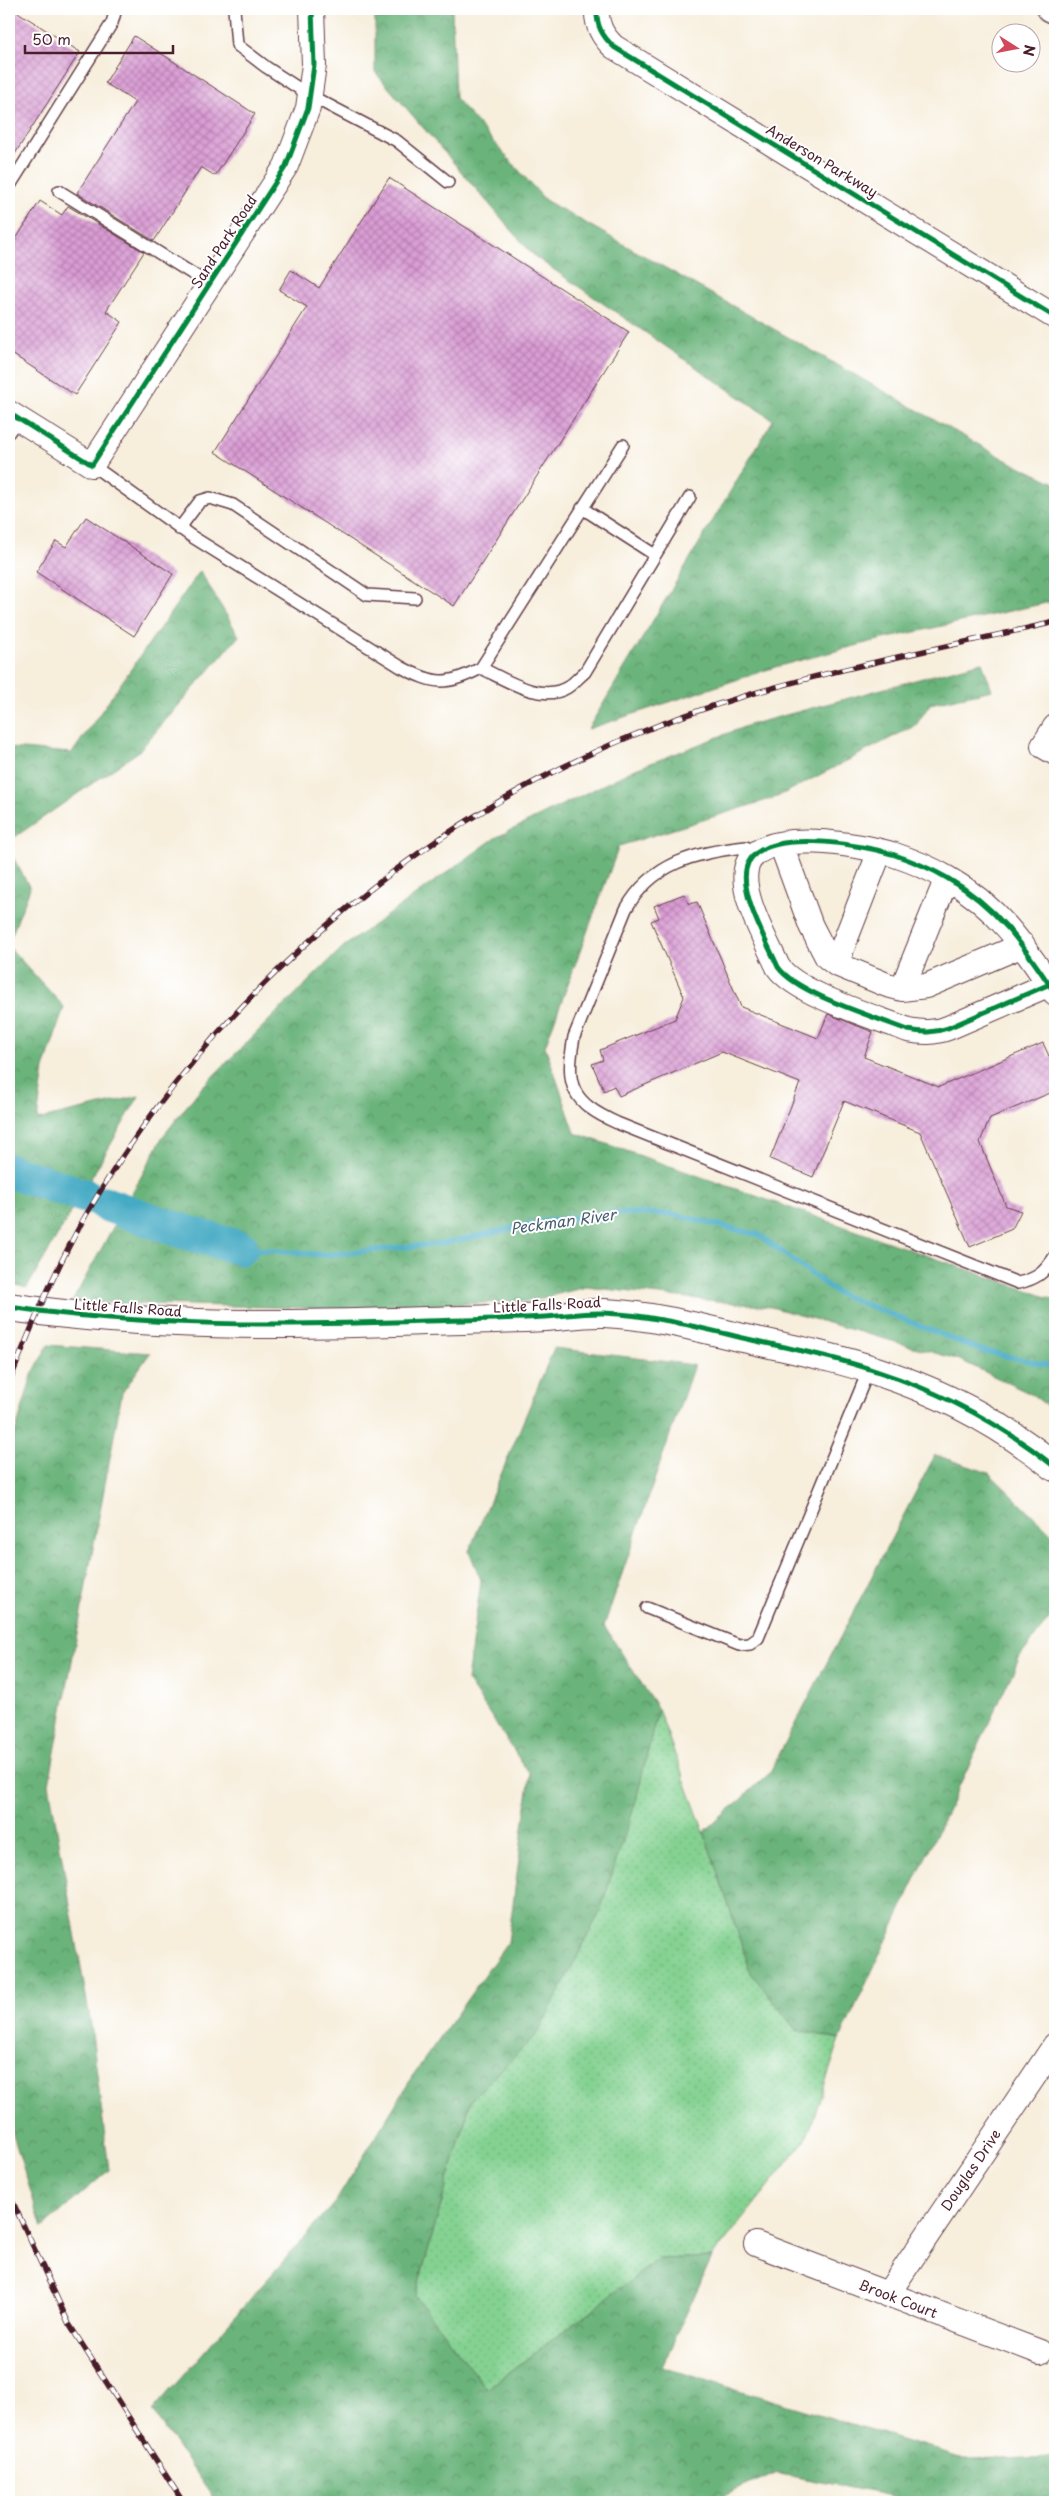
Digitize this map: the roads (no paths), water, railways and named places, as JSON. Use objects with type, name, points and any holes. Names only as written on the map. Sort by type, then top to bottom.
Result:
[{"type":"street","name":"Sand Park Road","points":[[92,465],[286,166],[302,128],[314,65],[312,9]]},
{"type":"street","name":"Anderson Parkway","points":[[596,9],[598,25],[614,47],[1055,317]]},
{"type":"street","points":[[1049,9],[1055,12]]},
{"type":"street","points":[[12,421],[92,465]]},
{"type":"street","points":[[1055,727],[1043,746],[1055,753]]},
{"type":"street","points":[[834,843],[880,851],[915,863],[948,878],[984,904],[1008,925],[1053,988],[948,1028],[936,1032],[922,1033],[908,1030],[810,990],[784,976],[778,967],[746,892],[748,864],[755,854],[765,848],[781,844],[834,843]]},
{"type":"street","points":[[781,844],[818,940],[827,957],[836,964],[887,985],[902,989],[926,986],[1023,945]]},
{"type":"street","points":[[836,964],[880,851]]},
{"type":"street","points":[[902,989],[948,878]]},
{"type":"street","name":"Little Falls Road","points":[[9,1307],[85,1317],[154,1323],[292,1326],[545,1317],[601,1312],[638,1315],[822,1356],[869,1369],[935,1394],[982,1417],[1030,1447],[1055,1467]]},
{"type":"street","name":"Douglas Drive","points":[[887,2295],[1055,2045]]},
{"type":"street","name":"Brook Court","points":[[756,2244],[1040,2352]]},
{"type":"lane","points":[[9,187],[112,23],[116,9]]},
{"type":"lane","points":[[234,9],[237,45],[266,67],[309,95],[397,141],[448,182]]},
{"type":"lane","points":[[59,191],[209,284]]},
{"type":"lane","points":[[92,465],[179,529],[401,667],[425,680],[443,683],[464,677],[481,668],[623,445]]},
{"type":"lane","points":[[481,668],[534,691],[551,694],[568,687],[585,672],[690,496]]},
{"type":"lane","points":[[179,529],[200,502],[210,498],[233,505],[367,594],[415,598]]},
{"type":"lane","points":[[582,508],[655,555]]},
{"type":"lane","points":[[755,854],[746,847],[693,856],[666,867],[636,890],[615,935],[574,1037],[570,1071],[576,1094],[581,1102],[589,1109],[617,1123],[1018,1283],[1030,1281],[1042,1275],[1055,1256]]},
{"type":"lane","points":[[647,1608],[739,1645],[750,1644],[758,1638],[869,1369]]},
{"type":"waterway","name":"Peckman River","points":[[9,1171],[88,1197]]},
{"type":"waterway","name":"Peckman River","points":[[105,1204],[185,1232],[241,1248]]},
{"type":"waterway","name":"Peckman River","points":[[241,1248],[324,1255],[446,1243],[535,1223],[606,1213],[671,1214],[759,1235],[837,1293],[980,1350],[1055,1367]]},
{"type":"railway","points":[[9,1383],[35,1319],[64,1256],[86,1215],[136,1137],[192,1063],[255,993],[323,929],[396,870],[474,817],[555,771],[639,733],[689,714],[740,697],[845,669],[1055,622]]},
{"type":"railway","points":[[9,2194],[69,2324],[183,2502]]}]
